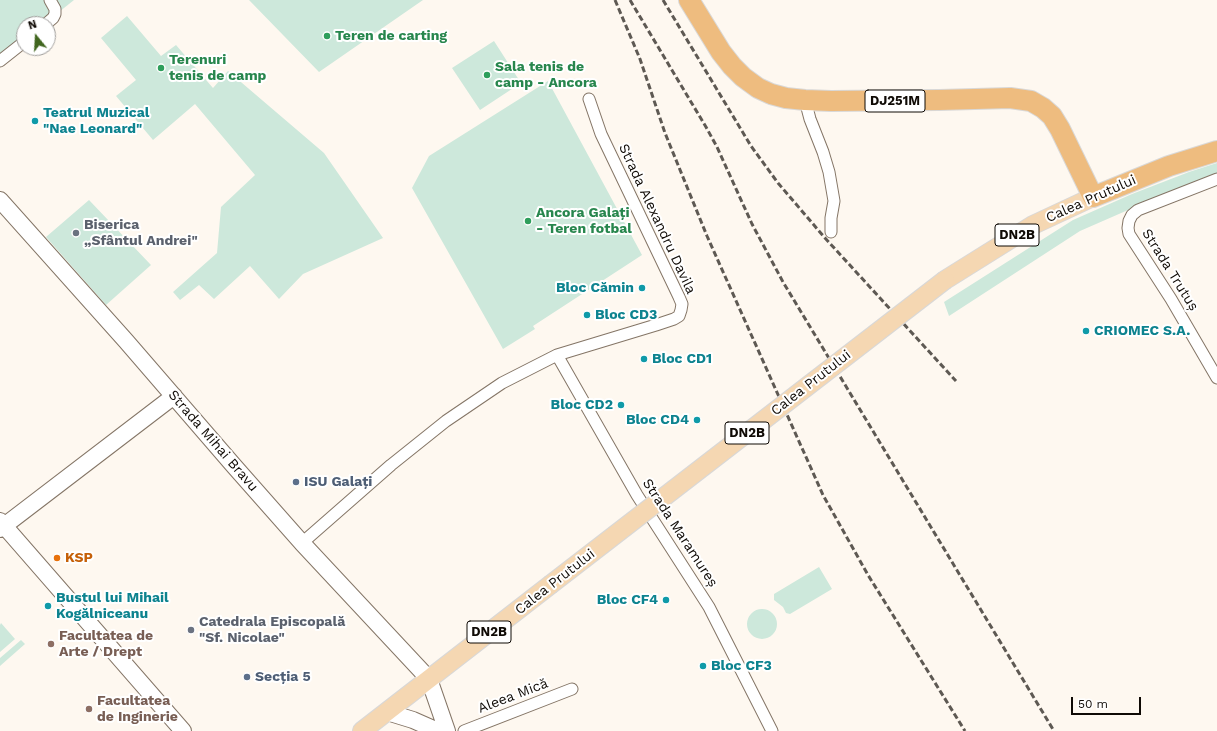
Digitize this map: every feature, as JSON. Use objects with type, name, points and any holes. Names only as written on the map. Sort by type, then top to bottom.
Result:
[{"type":"highway","name":"DJ251M","points":[[689,0],[721,52],[732,66],[743,77],[758,88],[771,94],[786,98],[831,101],[1010,98],[1030,101],[1043,108],[1052,116],[1060,129],[1093,197]]},
{"type":"highway","name":"Calea Prutului","points":[[1093,197],[1169,166],[1217,151]]},
{"type":"main road","name":"Calea Prutului","points":[[362,731],[945,280],[1033,225],[1093,197]]},
{"type":"street","points":[[50,0],[55,9],[54,16]]},
{"type":"street","points":[[0,62],[16,49]]},
{"type":"street","name":"Strada Alexandru Davila","points":[[302,543],[391,465],[446,421],[502,383],[557,355],[674,319],[679,316],[682,310],[682,304],[601,134],[589,99]]},
{"type":"street","points":[[805,100],[810,119],[829,172],[834,201],[831,218],[831,232]]},
{"type":"street","name":"Strada Trutuș","points":[[1217,179],[1138,210],[1132,215],[1128,228],[1129,234],[1172,299],[1217,378]]},
{"type":"street","name":"Strada Mihai Bravu","points":[[0,200],[126,340],[302,543],[429,679]]},
{"type":"street","name":"Strada Maramureș","points":[[557,355],[637,495],[709,607],[772,731]]},
{"type":"street","points":[[174,396],[1,525],[183,731]]},
{"type":"street","points":[[429,679],[447,731]]},
{"type":"street","name":"Aleea Mică","points":[[464,731],[572,689]]},
{"type":"street","points":[[387,712],[413,720],[438,731]]},
{"type":"green space","points":[[0,0],[74,0],[54,16],[16,16],[16,45],[0,58]]},
{"type":"green space","name":"Teren de carting","points":[[249,0],[423,0],[319,72]]},
{"type":"green space","points":[[127,16],[161,56],[176,45],[213,88],[228,71],[324,153],[383,238],[303,274],[279,299],[250,266],[214,299],[199,285],[180,300],[173,292],[217,253],[221,207],[255,175],[195,104],[153,140],[116,96],[136,80],[101,38]]},
{"type":"green space","name":"Sala tenis de camp - Ancora","points":[[494,41],[521,83],[480,110],[452,68]]},
{"type":"green space","name":"Ancora Galați - Teren fotbal","points":[[548,81],[642,255],[533,326],[535,329],[503,349],[412,188],[429,156]]},
{"type":"green space","points":[[1217,163],[1217,173],[1080,231],[949,316],[944,302],[1073,220],[1132,194]]},
{"type":"green space","points":[[89,200],[151,265],[106,305],[46,237]]},
{"type":"green space","points":[[819,567],[832,589],[790,614],[786,613],[783,607],[774,600],[774,594]]},
{"type":"green space","points":[[762,609],[773,613],[777,624],[773,635],[762,639],[751,635],[747,624],[751,613]]},
{"type":"green space","points":[[1,623],[15,639],[0,652],[0,625]]},
{"type":"green space","points":[[21,640],[25,644],[0,666],[0,658]]},
{"type":"railway","points":[[615,0],[640,59],[665,133],[707,236],[823,495],[868,575],[965,731]]},
{"type":"railway","points":[[630,0],[717,147],[752,224],[783,282],[1054,731]]},
{"type":"railway","points":[[663,0],[751,146],[778,183],[825,238],[956,381]]},
{"type":"place","name":"Teren de carting","points":[[327,36]]},
{"type":"place","name":"Terenuri tenis de camp","points":[[161,68]]},
{"type":"place","name":"Sala tenis de camp - Ancora","points":[[487,75]]},
{"type":"place","name":"Teatrul Muzical \"Nae Leonard\"","points":[[35,121]]},
{"type":"place","name":"Ancora Galați - Teren fotbal","points":[[528,221]]},
{"type":"place","name":"Biserica „Sfântul Andrei\"","points":[[76,233]]},
{"type":"place","name":"Bloc Cămin","points":[[642,288]]},
{"type":"place","name":"Bloc CD3","points":[[587,315]]},
{"type":"place","name":"CRIOMEC S.A.","points":[[1086,331]]},
{"type":"place","name":"Bloc CD1","points":[[644,359]]},
{"type":"place","name":"Bloc CD2","points":[[621,405]]},
{"type":"place","name":"Bloc CD4","points":[[697,420]]},
{"type":"place","name":"ISU Galați","points":[[296,482]]},
{"type":"place","name":"KSP","points":[[57,558]]},
{"type":"place","name":"Bloc CF4","points":[[666,600]]},
{"type":"place","name":"Bustul lui Mihail Kogălniceanu","points":[[48,606]]},
{"type":"place","name":"Catedrala Episcopală \"Sf. Nicolae\"","points":[[191,630]]},
{"type":"place","name":"Facultatea de Arte / Drept","points":[[51,644]]},
{"type":"place","name":"Bloc CF3","points":[[703,666]]},
{"type":"place","name":"Secția 5","points":[[247,677]]},
{"type":"place","name":"Facultatea de Inginerie","points":[[89,709]]}]
